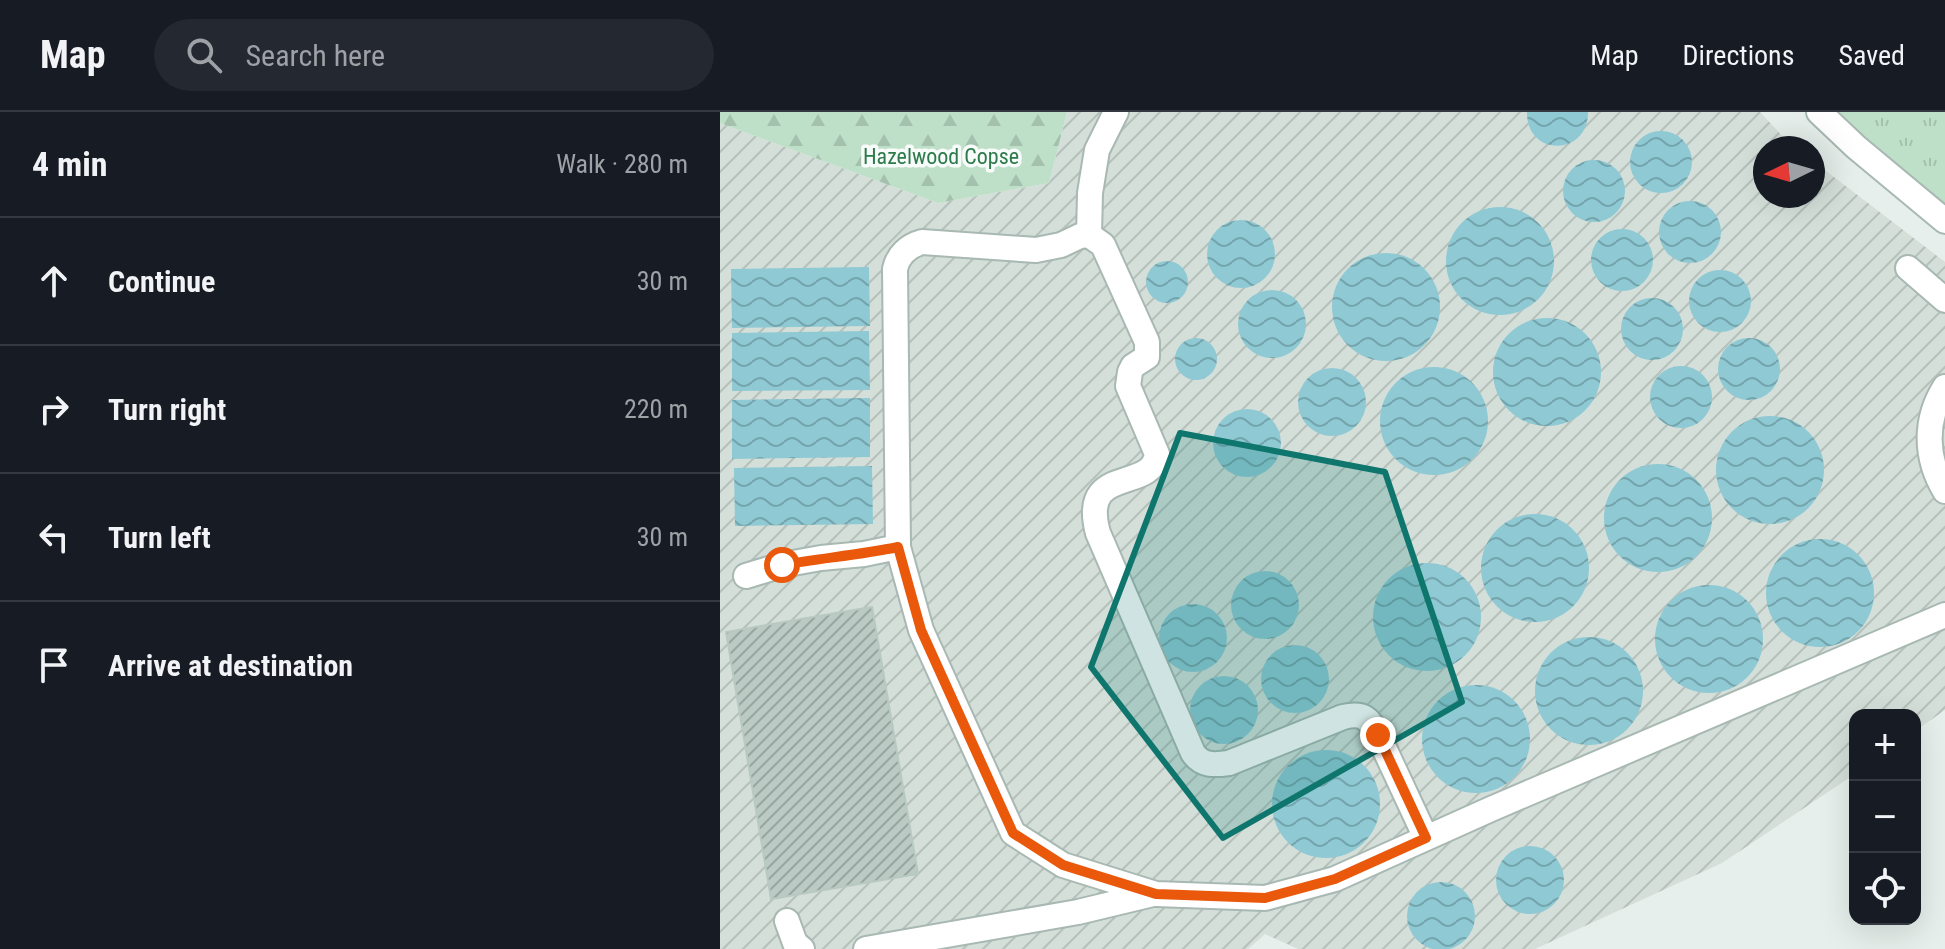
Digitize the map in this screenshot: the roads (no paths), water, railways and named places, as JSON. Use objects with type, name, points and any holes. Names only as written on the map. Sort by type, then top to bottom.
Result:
[{"type":"lane","points":[[1089,235],[1090,193],[1097,150],[1116,112]]},
{"type":"lane","points":[[1819,112],[1945,221]]},
{"type":"lane","points":[[1156,894],[1063,865],[1013,833],[921,630],[898,547],[897,262],[912,245],[922,242],[1036,250],[1089,235],[1103,245],[1147,342],[1147,357],[1133,366],[1128,386],[1157,454],[1156,461],[1147,471],[1106,488],[1098,495],[1095,522],[1193,753],[1198,761],[1208,764],[1229,763],[1343,717],[1362,716],[1369,720],[1378,735],[1426,838]]},
{"type":"lane","points":[[1908,268],[1945,300]]},
{"type":"lane","points":[[1945,387],[1938,398],[1929,429],[1935,475],[1945,491]]},
{"type":"lane","points":[[746,576],[782,565],[898,547]]},
{"type":"lane","points":[[866,949],[1078,912],[1156,894],[1265,898],[1335,879],[1945,615]]},
{"type":"lane","points":[[787,921],[795,943],[802,949]]},
{"type":"water","points":[[1527,112],[1588,112],[1585,127],[1578,137],[1568,144],[1557,146],[1546,144],[1536,137],[1529,127]]},
{"type":"water","points":[[1661,131],[1683,140],[1692,162],[1683,184],[1661,193],[1639,184],[1630,162],[1639,140]]},
{"type":"water","points":[[1594,160],[1616,169],[1625,191],[1616,213],[1594,222],[1572,213],[1563,191],[1572,169]]},
{"type":"water","points":[[1690,201],[1712,210],[1721,232],[1712,254],[1690,263],[1668,254],[1659,232],[1668,210]]},
{"type":"water","points":[[1500,207],[1521,211],[1538,223],[1550,240],[1554,261],[1550,282],[1538,299],[1521,311],[1500,315],[1479,311],[1462,299],[1450,282],[1446,261],[1450,240],[1462,223],[1479,211]]},
{"type":"water","points":[[1241,220],[1254,222],[1265,230],[1273,241],[1273,267],[1265,278],[1254,286],[1241,288],[1228,286],[1217,278],[1209,267],[1207,254],[1209,241],[1217,230],[1228,222]]},
{"type":"water","points":[[1622,229],[1644,238],[1653,260],[1644,282],[1622,291],[1600,282],[1591,260],[1600,238]]},
{"type":"water","points":[[1386,253],[1407,257],[1424,269],[1436,286],[1440,307],[1436,328],[1424,345],[1407,357],[1386,361],[1365,357],[1348,345],[1336,328],[1332,307],[1336,286],[1348,269],[1365,257]]},
{"type":"water","points":[[1167,261],[1182,267],[1188,282],[1182,297],[1167,303],[1152,297],[1146,282],[1152,267]]},
{"type":"water","points":[[869,267],[870,326],[732,328],[731,269]]},
{"type":"water","points":[[1720,270],[1742,279],[1751,301],[1742,323],[1720,332],[1698,323],[1689,301],[1698,279]]},
{"type":"water","points":[[1272,290],[1285,292],[1296,300],[1304,311],[1304,337],[1296,348],[1285,356],[1272,358],[1259,356],[1248,348],[1240,337],[1238,324],[1240,311],[1248,300],[1259,292]]},
{"type":"water","points":[[1652,298],[1674,307],[1683,329],[1674,351],[1652,360],[1630,351],[1621,329],[1630,307]]},
{"type":"water","points":[[1547,318],[1568,322],[1585,334],[1597,351],[1601,372],[1597,393],[1585,410],[1568,422],[1547,426],[1526,422],[1509,410],[1497,393],[1493,372],[1497,351],[1509,334],[1526,322]]},
{"type":"water","points":[[869,331],[870,390],[732,391],[732,333]]},
{"type":"water","points":[[1196,338],[1211,344],[1217,359],[1211,374],[1196,380],[1181,374],[1175,359],[1181,344]]},
{"type":"water","points":[[1749,338],[1771,347],[1780,369],[1771,391],[1749,400],[1727,391],[1718,369],[1727,347]]},
{"type":"water","points":[[1681,366],[1703,375],[1712,397],[1703,419],[1681,428],[1659,419],[1650,397],[1659,375]]},
{"type":"water","points":[[1434,367],[1455,371],[1472,383],[1484,400],[1488,421],[1484,442],[1472,459],[1455,471],[1434,475],[1413,471],[1396,459],[1384,442],[1380,421],[1384,400],[1396,383],[1413,371]]},
{"type":"water","points":[[1332,368],[1345,370],[1356,378],[1364,389],[1364,415],[1356,426],[1345,434],[1332,436],[1319,434],[1308,426],[1300,415],[1298,402],[1300,389],[1308,378],[1319,370]]},
{"type":"water","points":[[870,398],[870,457],[732,459],[732,400]]},
{"type":"water","points":[[1254,409],[1275,424],[1281,443],[1279,456],[1271,467],[1254,477],[1240,477],[1223,467],[1215,456],[1213,436],[1223,419],[1234,411]]},
{"type":"water","points":[[1770,416],[1791,420],[1808,432],[1820,449],[1824,470],[1820,491],[1808,508],[1791,520],[1770,524],[1749,520],[1732,508],[1720,491],[1716,470],[1720,449],[1732,432],[1749,420]]},
{"type":"water","points":[[1658,464],[1679,468],[1696,480],[1708,497],[1712,518],[1708,539],[1696,556],[1679,568],[1658,572],[1637,568],[1620,556],[1608,539],[1604,518],[1608,497],[1620,480],[1637,468]]},
{"type":"water","points":[[872,466],[873,524],[735,526],[734,468]]},
{"type":"water","points":[[1535,514],[1556,518],[1573,530],[1585,547],[1589,568],[1585,589],[1573,606],[1556,618],[1535,622],[1514,618],[1497,606],[1485,589],[1481,568],[1485,547],[1497,530],[1514,518]]},
{"type":"water","points":[[1820,539],[1841,543],[1858,555],[1870,572],[1874,593],[1870,614],[1858,631],[1841,643],[1820,647],[1799,643],[1782,631],[1770,614],[1766,593],[1770,572],[1782,555],[1799,543]]},
{"type":"water","points":[[1427,563],[1448,567],[1465,579],[1477,596],[1481,617],[1477,638],[1465,655],[1448,667],[1427,671],[1406,667],[1389,655],[1377,638],[1373,617],[1377,596],[1389,579],[1406,567]]},
{"type":"water","points":[[1265,571],[1278,573],[1289,581],[1297,592],[1297,618],[1289,629],[1278,637],[1265,639],[1252,637],[1241,629],[1233,618],[1231,605],[1233,592],[1241,581],[1252,573]]},
{"type":"water","points":[[1709,585],[1730,589],[1747,601],[1759,618],[1763,639],[1759,660],[1747,677],[1730,689],[1709,693],[1688,689],[1671,677],[1659,660],[1655,639],[1659,618],[1671,601],[1688,589]]},
{"type":"water","points":[[1193,604],[1206,606],[1217,614],[1225,625],[1225,651],[1217,662],[1206,670],[1193,672],[1180,670],[1169,662],[1161,651],[1159,638],[1161,625],[1169,614],[1180,606]]},
{"type":"water","points":[[1589,637],[1610,641],[1627,653],[1639,670],[1643,691],[1639,712],[1627,729],[1610,741],[1589,745],[1568,741],[1551,729],[1539,712],[1535,691],[1539,670],[1551,653],[1568,641]]},
{"type":"water","points":[[1295,645],[1308,647],[1319,655],[1327,666],[1327,692],[1319,703],[1308,711],[1295,713],[1282,711],[1271,703],[1263,692],[1261,679],[1263,666],[1271,655],[1282,647]]},
{"type":"water","points":[[1231,676],[1252,691],[1258,710],[1256,723],[1248,734],[1231,744],[1217,744],[1200,734],[1192,723],[1190,703],[1200,686],[1211,678]]},
{"type":"water","points":[[1476,685],[1497,689],[1514,701],[1526,718],[1530,739],[1526,760],[1514,777],[1497,789],[1476,793],[1455,789],[1438,777],[1426,760],[1422,739],[1426,718],[1438,701],[1455,689]]},
{"type":"water","points":[[1326,750],[1347,754],[1364,766],[1376,783],[1380,804],[1376,825],[1364,842],[1347,854],[1326,858],[1305,854],[1288,842],[1276,825],[1272,804],[1276,783],[1288,766],[1305,754]]},
{"type":"water","points":[[1530,846],[1543,848],[1554,856],[1562,867],[1562,893],[1554,904],[1543,912],[1530,914],[1517,912],[1506,904],[1498,893],[1496,880],[1498,867],[1506,856],[1517,848]]},
{"type":"water","points":[[1441,882],[1465,892],[1475,916],[1465,940],[1441,950],[1417,940],[1407,916],[1417,892]]},
{"type":"park label","name":"Hazelwood Copse","points":[[941,156]]}]
